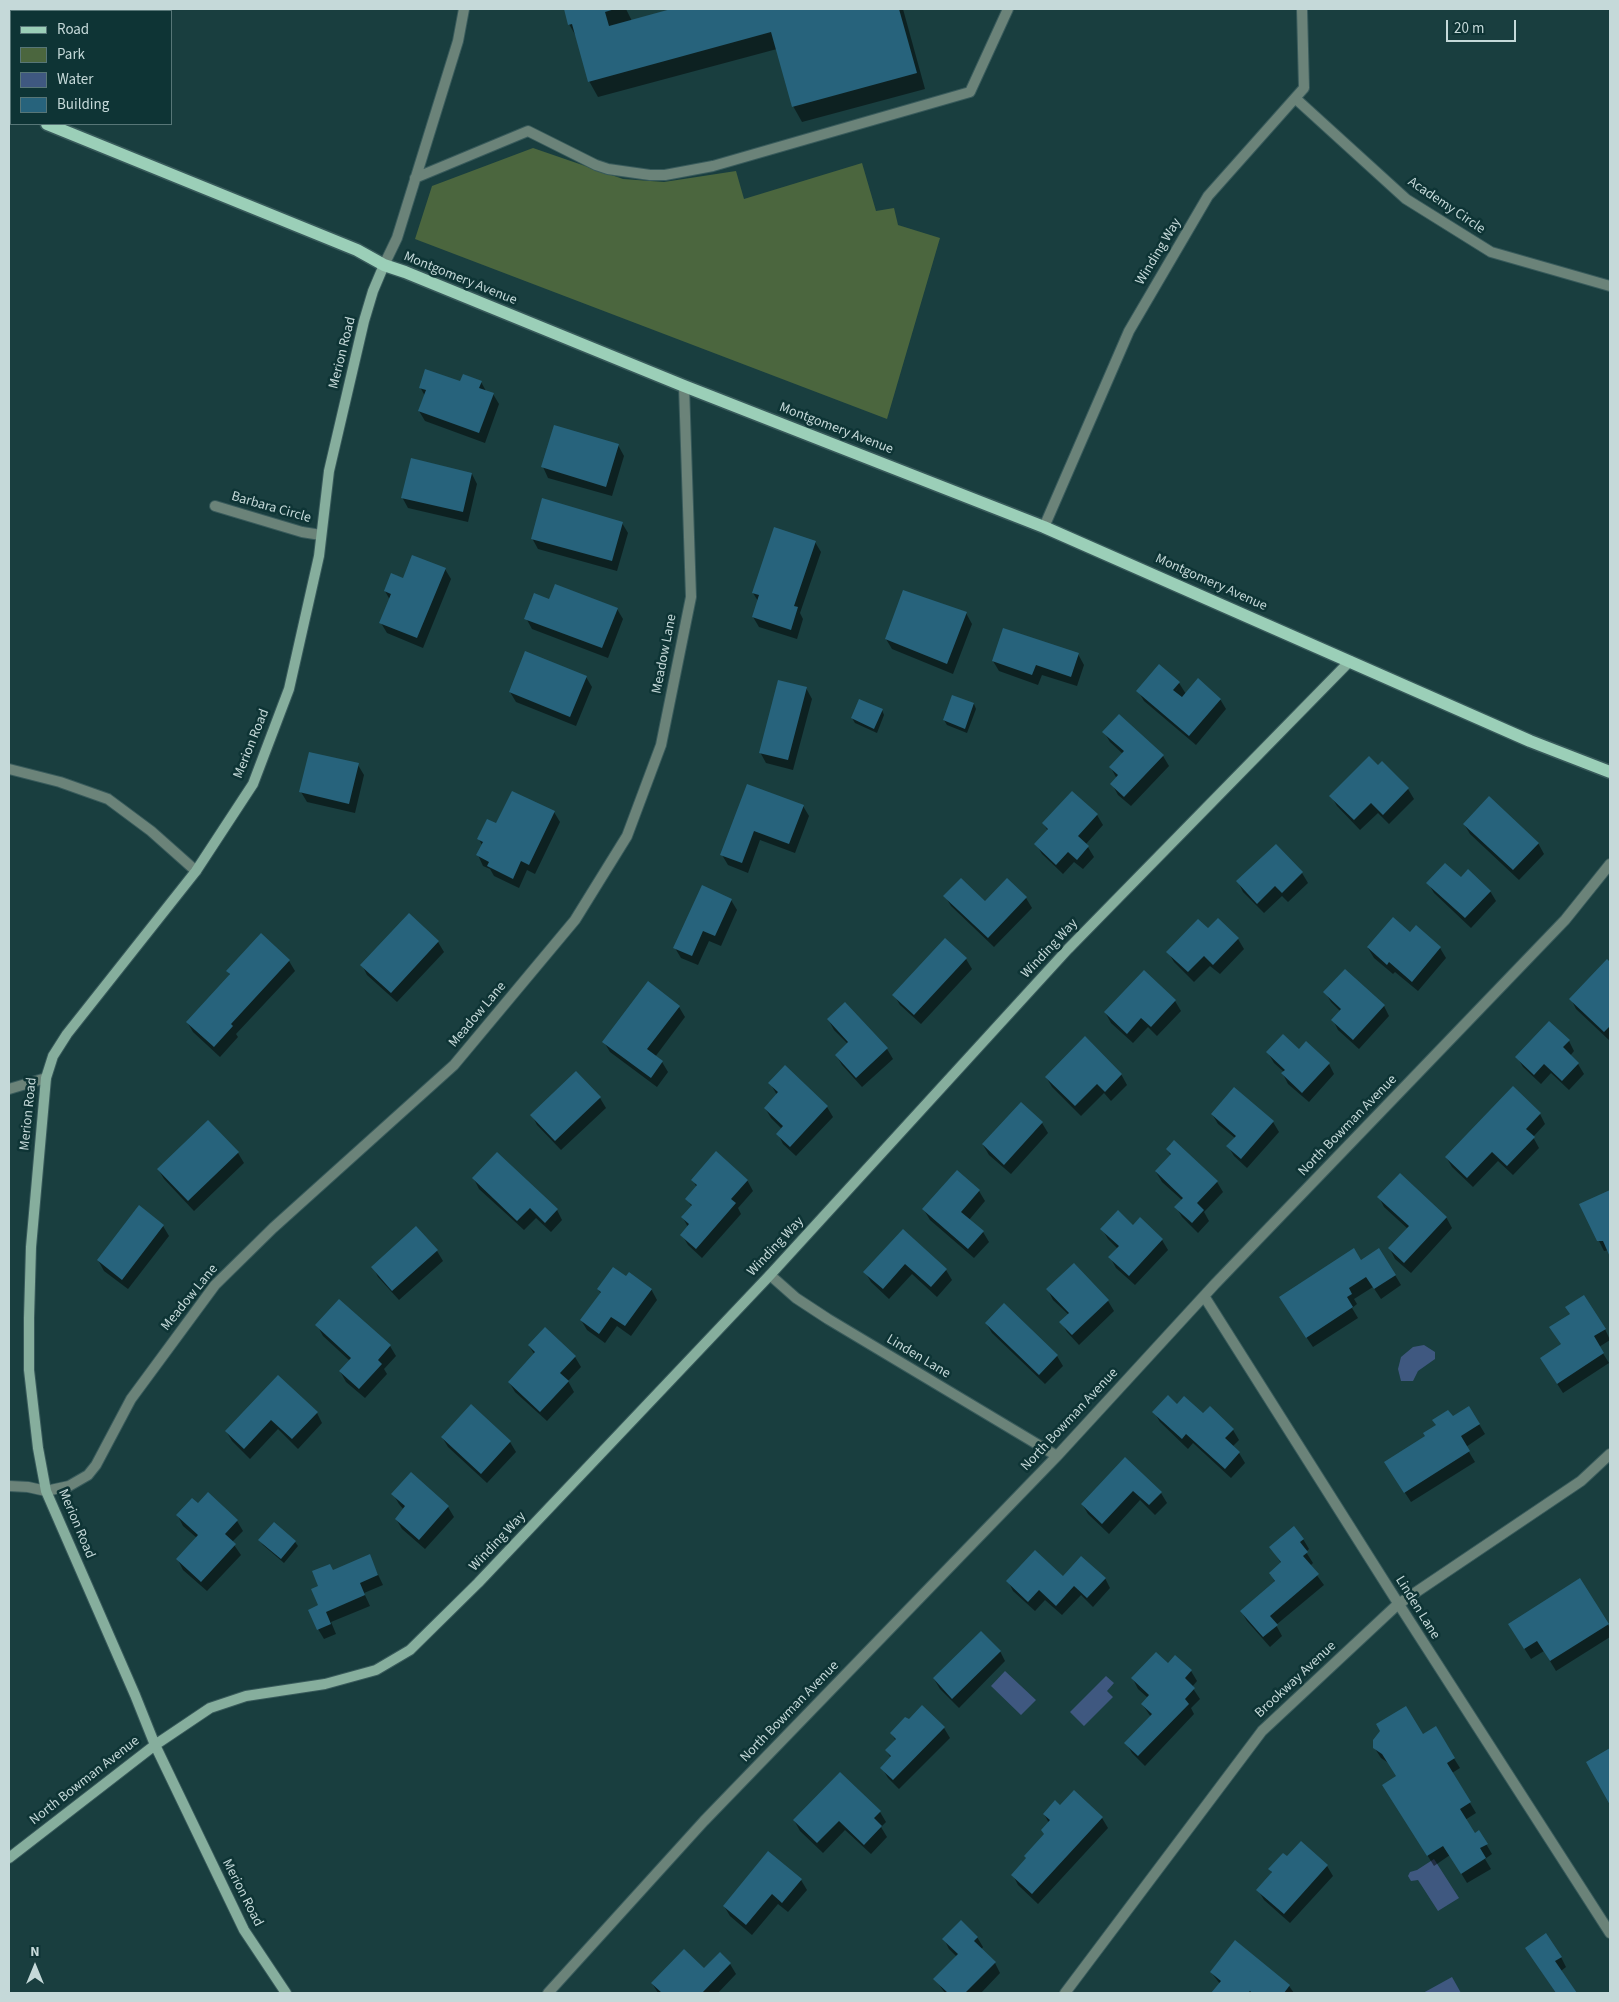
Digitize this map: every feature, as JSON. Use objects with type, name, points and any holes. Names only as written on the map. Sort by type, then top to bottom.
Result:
[{"type":"main road","name":"Montgomery Avenue","points":[[49,125],[357,250],[384,265],[414,275],[684,386],[1044,527],[1530,741],[1610,772]]},
{"type":"street","points":[[384,265],[397,238],[458,41],[464,9]]},
{"type":"street","points":[[415,178],[528,131],[608,169],[650,175],[665,175],[713,166],[970,92],[1008,9]]},
{"type":"street","name":"Winding Way","points":[[1044,527],[1134,322],[1208,196],[1304,88],[1302,9]]},
{"type":"street","name":"Academy Circle","points":[[1295,98],[1406,198],[1491,252],[1610,286]]},
{"type":"street","name":"Merion Road","points":[[286,1993],[244,1930],[155,1745],[46,1491],[38,1448],[29,1370],[31,1247],[46,1078],[53,1056],[67,1034],[196,871],[253,784],[289,689],[319,556],[329,471],[364,321],[373,291],[384,265]]},
{"type":"street","name":"Meadow Lane","points":[[9,1486],[28,1487],[46,1491],[69,1486],[88,1475],[96,1465],[131,1399],[215,1285],[273,1228],[454,1065],[575,920],[626,836],[661,745],[691,596],[684,386]]},
{"type":"street","name":"Barbara Circle","points":[[215,506],[321,536]]},
{"type":"street","name":"Winding Way","points":[[155,1745],[210,1708],[246,1696],[325,1684],[376,1670],[410,1650],[478,1583],[770,1275],[1068,949],[1350,661]]},
{"type":"street","points":[[9,769],[60,782],[108,799],[151,832],[196,871]]},
{"type":"street","name":"North Bowman Avenue","points":[[548,1993],[704,1821],[1057,1456],[1204,1296],[1554,932],[1610,864]]},
{"type":"street","points":[[9,1089],[46,1078]]},
{"type":"street","name":"Linden Lane","points":[[770,1275],[796,1298],[828,1320],[1057,1456]]},
{"type":"street","name":"Linden Lane","points":[[1204,1296],[1398,1604],[1610,1933]]},
{"type":"street","name":"Brookway Avenue","points":[[1065,1993],[1262,1731],[1398,1604],[1581,1481],[1610,1454]]},
{"type":"street","name":"North Bowman Avenue","points":[[9,1858],[155,1745]]},
{"type":"green space","points":[[533,148],[623,179],[664,182],[736,171],[744,199],[862,163],[876,211],[894,208],[898,225],[940,238],[887,419],[415,239],[432,186]]},
{"type":"water","points":[[1424,1345],[1435,1352],[1435,1359],[1418,1371],[1413,1381],[1401,1381],[1398,1369],[1401,1357],[1413,1347]]},
{"type":"water","points":[[1005,1671],[1036,1700],[1021,1715],[991,1686]]},
{"type":"water","points":[[1106,1676],[1114,1683],[1107,1691],[1113,1697],[1084,1726],[1070,1712]]},
{"type":"water","points":[[1434,1859],[1459,1898],[1438,1911],[1418,1880],[1411,1881],[1408,1876],[1410,1872],[1417,1870]]},
{"type":"water","points":[[1452,1977],[1461,1993],[1423,1993]]},
{"type":"building","points":[[564,9],[615,9],[605,12],[609,26],[671,9],[899,9],[917,73],[792,107],[771,32],[588,82],[572,24],[568,25]]},
{"type":"building","points":[[425,369],[460,381],[463,374],[482,381],[479,388],[494,393],[479,433],[418,411],[426,390],[419,388]]},
{"type":"building","points":[[554,425],[619,444],[606,487],[541,467]]},
{"type":"building","points":[[411,458],[472,473],[463,512],[401,498]]},
{"type":"building","points":[[542,498],[623,522],[612,561],[531,539]]},
{"type":"building","points":[[774,527],[816,541],[794,606],[798,607],[791,630],[752,617],[759,595],[752,593]]},
{"type":"building","points":[[412,555],[446,568],[417,638],[379,623],[391,594],[384,591],[391,573],[403,578]]},
{"type":"building","points":[[555,584],[618,608],[602,648],[524,619],[534,593],[549,599]]},
{"type":"building","points":[[903,590],[967,612],[947,664],[885,639]]},
{"type":"building","points":[[1003,628],[1079,653],[1071,677],[1036,665],[1032,675],[992,661]]},
{"type":"building","points":[[525,651],[587,676],[570,717],[509,692]]},
{"type":"building","points":[[1159,664],[1180,682],[1173,690],[1182,697],[1198,678],[1221,699],[1189,736],[1136,691]]},
{"type":"building","points":[[778,680],[807,687],[788,760],[759,753]]},
{"type":"building","points":[[952,695],[974,703],[965,729],[943,720]]},
{"type":"building","points":[[859,699],[883,709],[874,729],[851,718]]},
{"type":"building","points":[[1119,714],[1164,755],[1124,797],[1110,784],[1118,775],[1109,767],[1124,751],[1102,732]]},
{"type":"building","points":[[309,752],[359,763],[349,804],[299,792]]},
{"type":"building","points":[[1369,756],[1378,765],[1382,761],[1409,788],[1383,815],[1371,803],[1354,820],[1329,796]]},
{"type":"building","points":[[747,784],[804,805],[789,844],[754,831],[742,863],[720,855]]},
{"type":"building","points":[[512,791],[555,811],[529,865],[521,861],[513,879],[487,866],[489,862],[476,855],[483,842],[477,839],[487,819],[496,823]]},
{"type":"building","points":[[1072,791],[1098,814],[1078,836],[1089,846],[1077,860],[1068,852],[1056,865],[1034,844],[1048,829],[1042,823]]},
{"type":"building","points":[[1489,796],[1539,843],[1513,870],[1463,824]]},
{"type":"building","points":[[1276,844],[1303,872],[1282,893],[1275,886],[1257,904],[1236,881]]},
{"type":"building","points":[[1445,863],[1461,877],[1468,869],[1491,891],[1465,918],[1426,883]]},
{"type":"building","points":[[961,878],[985,901],[1007,878],[1027,897],[988,938],[943,896]]},
{"type":"building","points":[[702,885],[732,899],[715,936],[703,931],[692,956],[673,948]]},
{"type":"building","points":[[409,913],[439,941],[391,993],[360,965]]},
{"type":"building","points":[[1393,917],[1410,932],[1416,925],[1441,947],[1412,982],[1389,962],[1387,965],[1367,947]]},
{"type":"building","points":[[1218,918],[1239,938],[1213,965],[1204,956],[1188,972],[1166,952],[1198,919],[1208,928]]},
{"type":"building","points":[[261,933],[290,960],[231,1024],[233,1026],[214,1047],[186,1022],[230,974],[226,971]]},
{"type":"building","points":[[945,938],[967,958],[914,1015],[892,995]]},
{"type":"building","points":[[1607,959],[1610,962],[1610,1026],[1604,1032],[1569,999]]},
{"type":"building","points":[[1345,969],[1385,1005],[1353,1040],[1331,1020],[1341,1009],[1323,992]]},
{"type":"building","points":[[1144,970],[1176,1000],[1151,1027],[1141,1018],[1127,1034],[1104,1012]]},
{"type":"building","points":[[648,981],[680,1006],[647,1049],[663,1061],[651,1078],[602,1042]]},
{"type":"building","points":[[845,1002],[888,1048],[856,1078],[835,1055],[848,1042],[827,1019]]},
{"type":"building","points":[[1549,1021],[1570,1040],[1563,1047],[1579,1063],[1562,1081],[1544,1064],[1534,1075],[1515,1057]]},
{"type":"building","points":[[1283,1034],[1299,1049],[1306,1041],[1330,1063],[1302,1093],[1281,1073],[1285,1070],[1266,1052]]},
{"type":"building","points":[[1085,1036],[1122,1074],[1105,1092],[1097,1084],[1075,1106],[1045,1077]]},
{"type":"building","points":[[785,1065],[828,1106],[790,1147],[776,1134],[783,1126],[764,1108],[778,1092],[768,1083]]},
{"type":"building","points":[[576,1071],[601,1097],[555,1141],[530,1115]]},
{"type":"building","points":[[1513,1086],[1541,1113],[1526,1129],[1535,1137],[1507,1166],[1492,1152],[1467,1178],[1445,1157]]},
{"type":"building","points":[[1234,1087],[1274,1121],[1241,1159],[1226,1146],[1236,1136],[1211,1114]]},
{"type":"building","points":[[1021,1102],[1043,1122],[1004,1165],[982,1144]]},
{"type":"building","points":[[208,1120],[239,1152],[188,1201],[157,1169]]},
{"type":"building","points":[[1174,1140],[1218,1181],[1197,1203],[1204,1210],[1192,1223],[1174,1207],[1183,1198],[1155,1171],[1171,1154],[1166,1149]]},
{"type":"building","points":[[716,1151],[748,1180],[731,1199],[736,1203],[696,1249],[680,1235],[689,1224],[681,1217],[692,1205],[685,1199],[697,1185],[691,1180]]},
{"type":"building","points":[[497,1152],[558,1209],[545,1223],[530,1208],[517,1221],[472,1178]]},
{"type":"building","points":[[957,1170],[980,1190],[961,1212],[984,1231],[968,1249],[922,1209]]},
{"type":"building","points":[[1400,1173],[1447,1217],[1404,1263],[1388,1248],[1409,1226],[1377,1197]]},
{"type":"building","points":[[1610,1190],[1610,1257],[1603,1241],[1597,1241],[1579,1204]]},
{"type":"building","points":[[139,1205],[164,1225],[122,1280],[97,1260]]},
{"type":"building","points":[[1118,1210],[1133,1225],[1140,1217],[1163,1239],[1129,1276],[1108,1257],[1119,1246],[1100,1229]]},
{"type":"building","points":[[416,1226],[438,1250],[392,1291],[371,1267]]},
{"type":"building","points":[[903,1229],[947,1269],[931,1287],[905,1264],[883,1289],[863,1272]]},
{"type":"building","points":[[1354,1248],[1361,1260],[1379,1248],[1396,1275],[1374,1289],[1366,1277],[1349,1288],[1352,1294],[1347,1297],[1353,1307],[1306,1338],[1279,1297]]},
{"type":"building","points":[[1074,1263],[1109,1300],[1072,1335],[1059,1322],[1069,1313],[1046,1289]]},
{"type":"building","points":[[613,1267],[626,1276],[629,1272],[652,1289],[625,1326],[611,1317],[599,1334],[580,1320],[601,1292],[597,1289]]},
{"type":"building","points":[[1584,1295],[1606,1329],[1594,1336],[1604,1353],[1557,1384],[1540,1358],[1561,1344],[1549,1327],[1570,1314],[1565,1307]]},
{"type":"building","points":[[339,1299],[391,1345],[378,1360],[382,1364],[359,1389],[339,1371],[351,1358],[315,1325]]},
{"type":"building","points":[[1004,1303],[1058,1355],[1039,1375],[985,1323]]},
{"type":"building","points":[[545,1327],[576,1356],[560,1373],[569,1381],[540,1412],[508,1382],[535,1352],[528,1345]]},
{"type":"building","points":[[278,1375],[318,1412],[292,1439],[271,1420],[244,1449],[225,1431]]},
{"type":"building","points":[[1168,1395],[1177,1404],[1184,1396],[1203,1413],[1210,1406],[1234,1429],[1225,1438],[1240,1452],[1225,1469],[1186,1434],[1182,1439],[1152,1412]]},
{"type":"building","points":[[471,1404],[511,1441],[481,1474],[441,1437]]},
{"type":"building","points":[[1469,1406],[1480,1424],[1461,1436],[1470,1451],[1404,1493],[1384,1462],[1425,1436],[1423,1433],[1436,1425],[1432,1420],[1448,1410],[1453,1416]]},
{"type":"building","points":[[1125,1457],[1162,1492],[1149,1505],[1133,1491],[1102,1524],[1081,1504]]},
{"type":"building","points":[[411,1472],[449,1506],[419,1540],[395,1519],[405,1506],[391,1494]]},
{"type":"building","points":[[208,1492],[238,1520],[225,1534],[236,1544],[201,1582],[176,1559],[198,1535],[176,1515],[192,1498],[198,1503]]},
{"type":"building","points":[[274,1522],[296,1541],[281,1559],[258,1540]]},
{"type":"building","points":[[1294,1526],[1304,1539],[1300,1542],[1308,1552],[1303,1556],[1319,1574],[1270,1616],[1278,1625],[1263,1637],[1240,1611],[1275,1581],[1269,1573],[1281,1562],[1269,1547]]},
{"type":"building","points":[[1035,1550],[1063,1576],[1081,1556],[1106,1578],[1087,1598],[1074,1586],[1056,1606],[1039,1590],[1028,1602],[1006,1581]]},
{"type":"building","points":[[370,1554],[378,1575],[360,1583],[365,1595],[326,1612],[331,1624],[317,1630],[308,1610],[318,1605],[311,1589],[318,1586],[312,1571],[330,1564],[333,1570]]},
{"type":"building","points":[[1580,1578],[1609,1624],[1550,1661],[1537,1641],[1524,1649],[1508,1624]]},
{"type":"building","points":[[981,1631],[1001,1651],[952,1699],[933,1678]]},
{"type":"building","points":[[1156,1652],[1168,1663],[1175,1655],[1192,1670],[1185,1678],[1195,1688],[1185,1699],[1189,1704],[1138,1756],[1124,1743],[1152,1714],[1141,1704],[1149,1695],[1131,1678]]},
{"type":"building","points":[[922,1705],[945,1727],[893,1780],[880,1768],[891,1756],[885,1750],[896,1739],[890,1733],[905,1717],[909,1719]]},
{"type":"building","points":[[1406,1706],[1423,1734],[1436,1726],[1455,1758],[1447,1763],[1471,1802],[1460,1809],[1475,1833],[1479,1830],[1488,1844],[1480,1848],[1486,1858],[1461,1874],[1443,1846],[1427,1856],[1382,1785],[1396,1776],[1382,1754],[1373,1748],[1373,1740],[1380,1731],[1376,1724]]},
{"type":"building","points":[[1610,1748],[1610,1805],[1586,1762]]},
{"type":"building","points":[[840,1772],[881,1811],[874,1818],[882,1826],[864,1845],[839,1821],[817,1843],[793,1820]]},
{"type":"building","points":[[1074,1790],[1103,1817],[1032,1894],[1011,1875],[1026,1858],[1024,1856],[1044,1834],[1041,1830],[1050,1820],[1043,1814],[1055,1800],[1060,1805]]},
{"type":"building","points":[[1301,1841],[1328,1865],[1284,1914],[1256,1890],[1272,1872],[1268,1869],[1283,1853],[1287,1856]]},
{"type":"building","points":[[768,1851],[802,1879],[782,1903],[772,1894],[746,1925],[723,1906]]},
{"type":"building","points":[[961,1920],[978,1937],[974,1941],[996,1962],[965,1993],[948,1993],[933,1979],[958,1954],[942,1939]]},
{"type":"building","points":[[1546,1933],[1562,1957],[1555,1961],[1577,1993],[1556,1993],[1525,1948]]},
{"type":"building","points":[[1235,1940],[1290,1985],[1284,1993],[1252,1993],[1250,1991],[1248,1993],[1211,1993],[1221,1981],[1210,1972]]},
{"type":"building","points":[[684,1949],[704,1968],[720,1952],[731,1963],[702,1993],[662,1993],[651,1983]]}]
